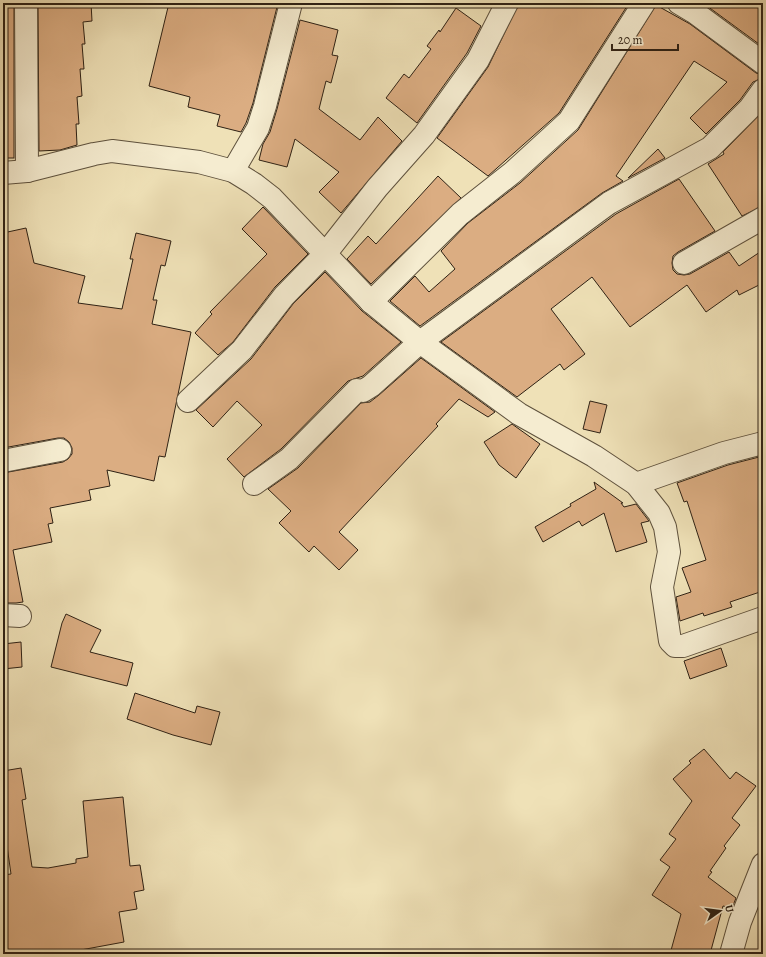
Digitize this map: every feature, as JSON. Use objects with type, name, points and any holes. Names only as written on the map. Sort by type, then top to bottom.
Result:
[{"type":"street","points":[[26,3],[28,170]]},
{"type":"street","points":[[233,171],[258,128],[263,114],[290,3]]},
{"type":"street","points":[[188,401],[242,350],[284,296],[326,253],[378,188],[424,135],[478,60],[507,3]]},
{"type":"street","points":[[371,302],[460,214],[512,173],[569,121],[644,3]]},
{"type":"street","points":[[691,6],[763,63]]},
{"type":"street","points":[[254,484],[289,459],[357,390],[363,391],[370,386],[420,342],[609,203],[710,148],[750,108],[763,90]]},
{"type":"street","points":[[3,173],[28,170],[112,151],[157,155],[200,162],[233,171],[272,198],[371,302],[420,342],[519,414],[594,456],[636,484],[659,513],[665,527],[670,552],[662,587],[670,642],[675,646],[683,646],[763,618]]},
{"type":"street","points":[[684,263],[763,218]]},
{"type":"street","points":[[636,484],[724,453],[763,443]]},
{"type":"street","points":[[3,461],[60,450]]},
{"type":"street","points":[[731,954],[740,922],[763,864]]},
{"type":"building","points":[[3,3],[14,3],[14,158],[3,158]]},
{"type":"building","points":[[38,3],[91,3],[92,21],[83,22],[85,44],[82,44],[84,69],[80,69],[82,96],[77,97],[79,124],[76,124],[77,145],[60,150],[39,151]]},
{"type":"building","points":[[169,3],[278,3],[253,103],[241,132],[217,126],[220,115],[188,107],[190,97],[149,86]]},
{"type":"building","points":[[519,3],[629,3],[559,113],[488,176],[437,138],[488,67]]},
{"type":"building","points":[[703,3],[763,3],[763,47]]},
{"type":"building","points":[[656,5],[690,24],[756,73],[763,75],[763,78],[753,82],[740,100],[706,134],[690,118],[727,82],[694,61],[616,176],[623,181],[602,193],[420,326],[390,301],[415,276],[429,292],[455,269],[441,251],[468,223],[520,183],[578,130]]},
{"type":"building","points":[[456,8],[481,26],[467,53],[417,123],[386,98],[404,74],[409,78],[431,49],[427,46],[439,30],[440,32]]},
{"type":"building","points":[[300,20],[338,30],[332,55],[338,56],[331,83],[326,81],[319,109],[360,140],[378,117],[402,141],[341,213],[319,192],[339,172],[295,139],[287,167],[259,160],[263,144],[270,132],[277,109]]},
{"type":"building","points":[[763,111],[763,206],[742,216],[708,164],[724,154],[723,152]]},
{"type":"building","points":[[658,149],[665,158],[628,178]]},
{"type":"building","points":[[438,176],[461,198],[371,284],[347,259],[368,236],[376,244]]},
{"type":"building","points":[[679,179],[715,231],[673,256],[673,270],[677,274],[690,274],[729,252],[739,266],[763,250],[763,283],[739,295],[737,290],[706,312],[687,285],[630,327],[592,277],[551,309],[585,354],[564,370],[560,364],[517,397],[441,342],[616,214]]},
{"type":"building","points":[[263,207],[308,254],[275,287],[233,342],[218,355],[195,333],[212,314],[210,312],[267,254],[242,229]]},
{"type":"building","points":[[26,228],[34,263],[85,276],[78,303],[122,309],[133,259],[130,259],[136,233],[171,241],[165,266],[161,265],[153,300],[157,300],[152,324],[191,332],[165,457],[159,456],[154,481],[107,470],[110,486],[89,490],[91,500],[50,508],[53,523],[48,524],[52,542],[13,550],[23,602],[3,603],[3,473],[63,462],[72,454],[72,448],[69,442],[64,438],[3,448],[3,233]]},
{"type":"building","points":[[325,272],[362,311],[401,342],[363,376],[348,381],[281,449],[244,477],[227,459],[262,425],[237,401],[213,427],[196,410],[251,359],[293,304]]},
{"type":"building","points":[[421,358],[495,412],[488,417],[459,399],[436,424],[438,426],[339,532],[358,550],[339,570],[314,546],[309,552],[279,523],[291,511],[268,489],[298,468],[361,403],[370,402]]},
{"type":"building","points":[[590,401],[607,405],[600,433],[583,429]]},
{"type":"building","points":[[512,424],[540,444],[516,478],[499,465],[484,442]]},
{"type":"building","points":[[763,456],[763,591],[730,602],[732,607],[704,616],[703,613],[680,621],[676,597],[691,592],[682,568],[706,560],[687,501],[684,502],[677,483],[728,465]]},
{"type":"building","points":[[594,482],[623,503],[621,503],[624,507],[636,504],[649,521],[641,523],[647,542],[616,552],[604,513],[582,526],[579,521],[543,542],[535,527],[571,506],[570,504],[596,489]]},
{"type":"building","points":[[66,614],[101,630],[90,652],[133,663],[127,686],[51,667],[62,623]]},
{"type":"building","points":[[21,642],[22,667],[3,669],[3,644]]},
{"type":"building","points":[[721,648],[727,666],[690,679],[684,661]]},
{"type":"building","points":[[135,693],[195,713],[197,706],[220,712],[211,745],[173,735],[127,719]]},
{"type":"building","points":[[704,749],[730,779],[736,772],[756,786],[732,818],[740,825],[724,846],[726,848],[710,871],[712,872],[708,877],[736,898],[732,908],[723,906],[710,954],[670,954],[681,914],[652,895],[670,867],[660,860],[676,839],[669,834],[692,801],[673,779],[691,763],[689,761]]},
{"type":"building","points":[[21,768],[26,799],[22,800],[32,867],[48,868],[76,863],[76,859],[88,857],[83,801],[123,797],[130,866],[140,865],[144,890],[134,892],[137,909],[119,912],[124,942],[59,954],[3,954],[3,875],[11,874],[3,818],[3,771]]}]
